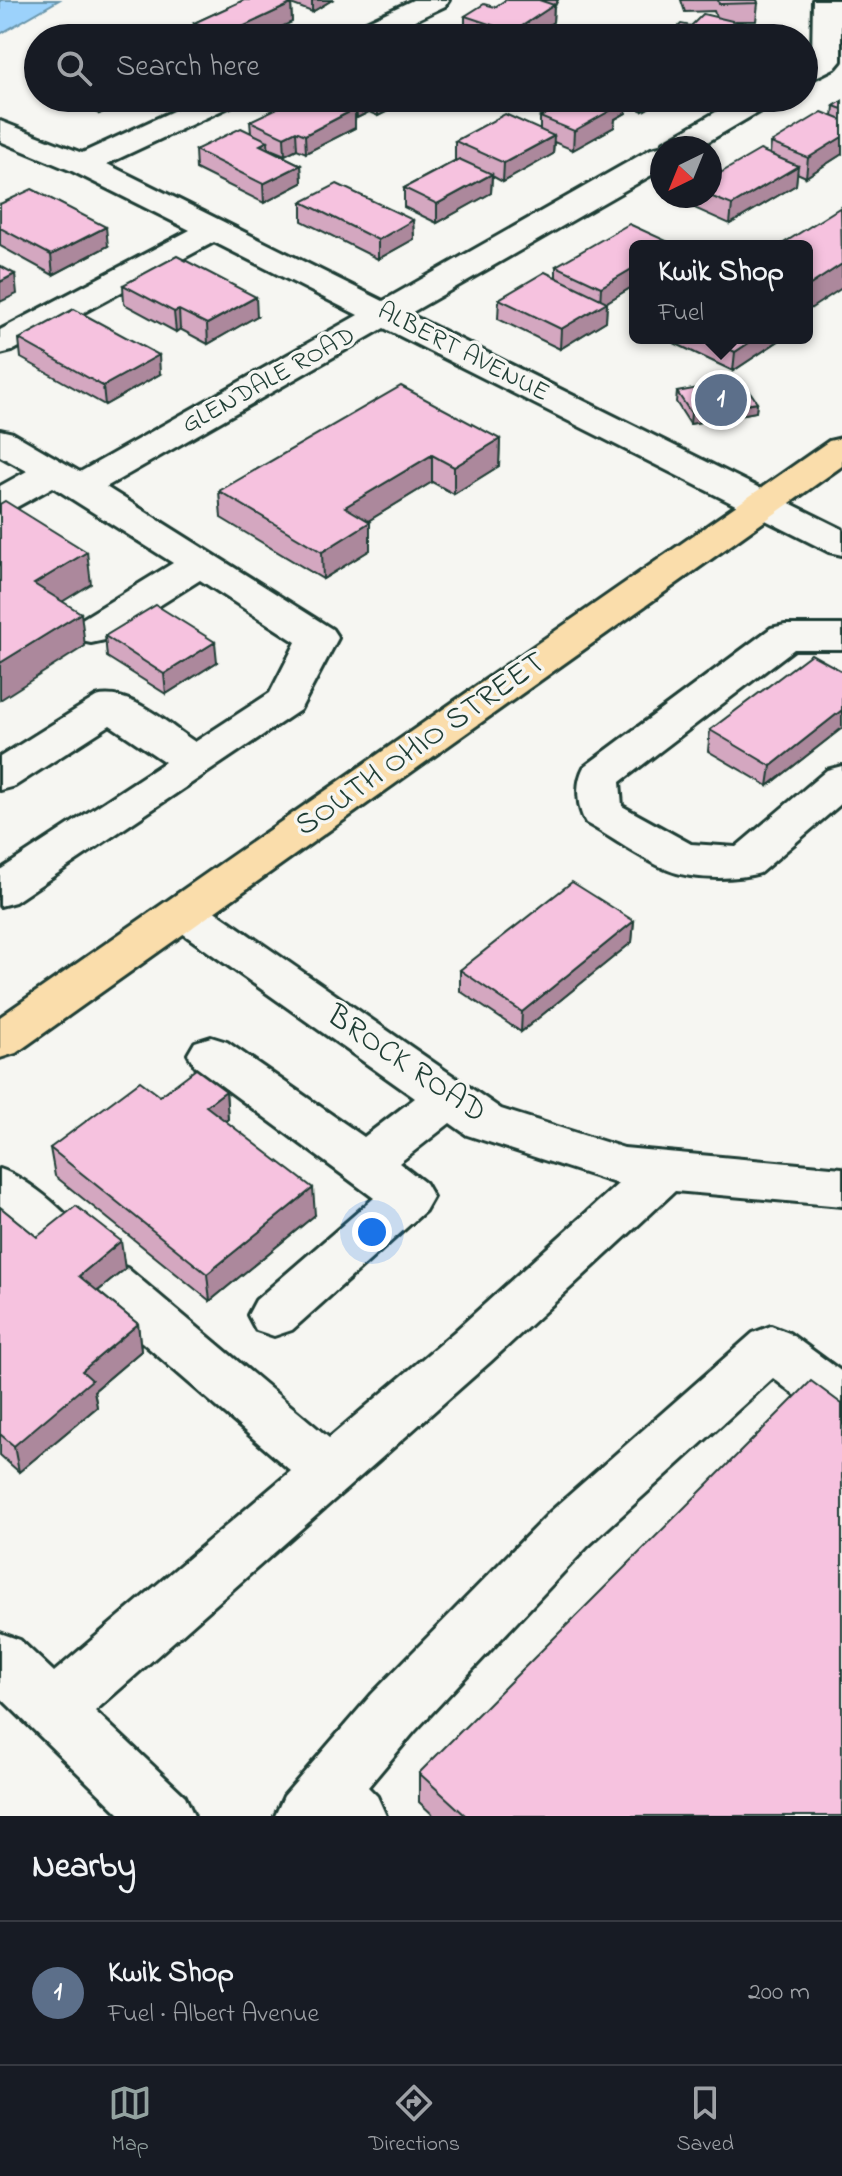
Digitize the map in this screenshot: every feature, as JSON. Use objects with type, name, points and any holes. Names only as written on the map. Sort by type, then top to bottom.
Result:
[{"type":"main road","name":"SOUTH OHIO STREET","points":[[0,1041],[842,449]]},
{"type":"street","points":[[384,24],[435,0]]},
{"type":"street","points":[[818,66],[826,61],[827,0]]},
{"type":"street","points":[[83,164],[195,112]]},
{"type":"street","points":[[696,136],[738,112]]},
{"type":"street","name":"ALBERT AVENUE","points":[[0,130],[83,164],[842,544]]},
{"type":"street","name":"GLENDALE ROAD","points":[[0,501],[66,480],[387,314],[650,163]]},
{"type":"street","points":[[0,344],[215,229]]},
{"type":"street","points":[[0,441],[318,638],[286,701],[0,891]]},
{"type":"street","points":[[91,631],[200,563]]},
{"type":"street","points":[[842,637],[785,637],[599,777],[601,813],[683,859],[745,862],[842,780]]},
{"type":"street","points":[[0,776],[110,706],[195,762]]},
{"type":"street","points":[[640,837],[694,842],[738,836],[842,750]]},
{"type":"street","name":"BROCK ROAD","points":[[184,912],[484,1122],[624,1167],[842,1187]]},
{"type":"street","points":[[211,1054],[408,1197],[274,1315]]},
{"type":"street","points":[[365,1163],[449,1097]]},
{"type":"street","points":[[53,1710],[472,1347],[665,1171]]},
{"type":"street","points":[[0,1188],[66,1246]]},
{"type":"street","points":[[109,1283],[329,1471]]},
{"type":"street","points":[[329,1807],[393,1713],[569,1529],[771,1348],[842,1401]]},
{"type":"street","points":[[0,1659],[164,1816]]},
{"type":"water","points":[[0,0],[59,0],[0,34]]},
{"type":"building","points":[[244,0],[281,0],[291,4],[248,24],[194,23]]},
{"type":"building","points":[[506,0],[539,0],[554,5],[525,24],[489,24],[465,16],[484,4],[495,7]]},
{"type":"building","points":[[718,0],[757,0],[758,3],[719,4]]},
{"type":"building","points":[[703,14],[745,24],[693,24]]},
{"type":"building","points":[[269,112],[349,112],[305,135],[296,131],[284,137],[250,121]]},
{"type":"building","points":[[550,112],[608,112],[574,131],[540,117]]},
{"type":"building","points":[[822,112],[842,120],[842,137],[808,158],[771,143]]},
{"type":"building","points":[[505,114],[554,136],[504,163],[455,141]]},
{"type":"building","points":[[241,128],[268,141],[260,145],[301,165],[263,184],[195,150]]},
{"type":"building","points":[[760,150],[798,166],[732,205],[722,201],[722,172]]},
{"type":"building","points":[[459,159],[492,174],[437,204],[404,188]]},
{"type":"building","points":[[337,184],[413,220],[378,240],[302,202]]},
{"type":"building","points":[[32,189],[106,227],[51,255],[0,228],[0,204]]},
{"type":"building","points":[[841,207],[842,264],[813,283],[813,240],[789,240]]},
{"type":"building","points":[[629,224],[664,240],[629,240],[629,271],[601,287],[556,266]]},
{"type":"building","points":[[177,256],[256,297],[207,324],[179,310],[174,312],[123,285]]},
{"type":"building","points":[[0,266],[15,274],[0,282]]},
{"type":"building","points":[[545,272],[607,302],[561,329],[499,299]]},
{"type":"building","points":[[74,309],[159,355],[103,386],[19,339]]},
{"type":"building","points":[[718,344],[747,344],[735,352]]},
{"type":"building","points":[[742,380],[757,402],[691,413],[677,392]]},
{"type":"building","points":[[401,386],[500,439],[454,467],[432,455],[345,507],[370,522],[322,552],[219,491]]},
{"type":"building","points":[[5,501],[87,552],[34,584],[81,613],[0,663],[0,504]]},
{"type":"building","points":[[156,605],[215,642],[164,674],[105,636]]},
{"type":"building","points":[[811,654],[842,671],[842,710],[771,766],[710,730]]},
{"type":"building","points":[[572,882],[634,921],[522,1012],[460,970]]},
{"type":"building","points":[[196,1069],[226,1091],[206,1106],[313,1188],[207,1274],[50,1148],[140,1081],[160,1096]]},
{"type":"building","points":[[76,1206],[121,1241],[79,1276],[138,1324],[82,1371],[92,1380],[14,1446],[0,1434],[0,1207],[37,1237]]},
{"type":"building","points":[[811,1381],[842,1404],[842,1816],[466,1816],[419,1773]]},
{"type":"place","name":"Kwik Shop","points":[[721,400]]}]
